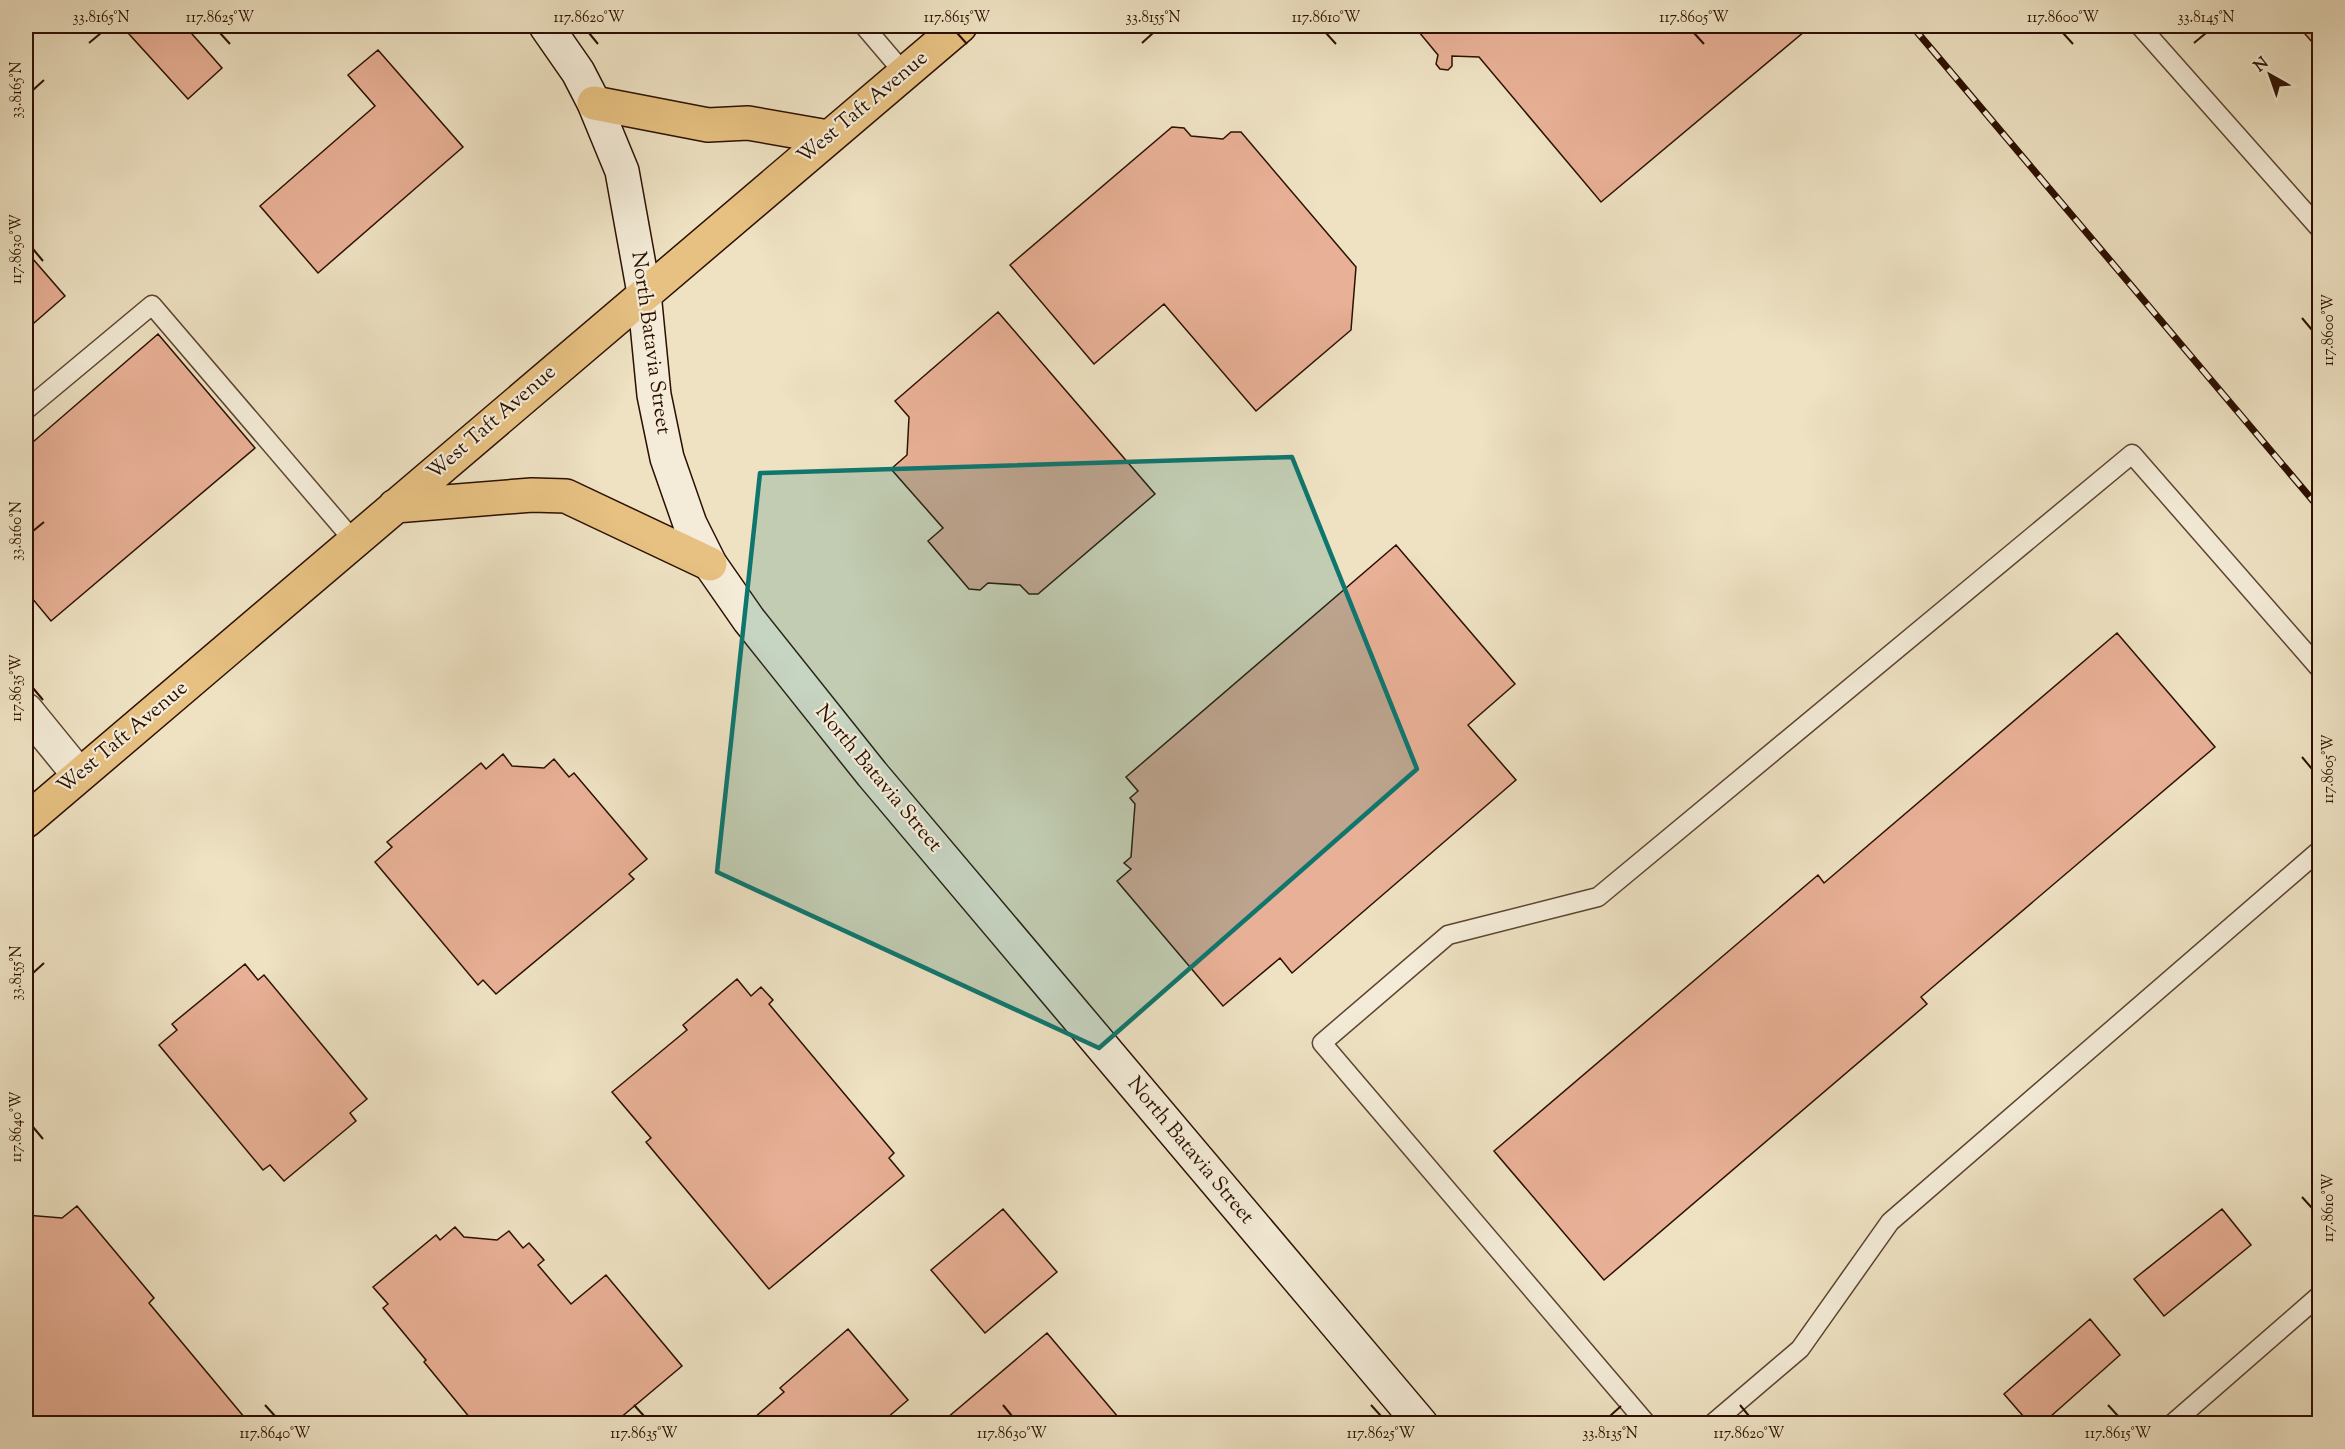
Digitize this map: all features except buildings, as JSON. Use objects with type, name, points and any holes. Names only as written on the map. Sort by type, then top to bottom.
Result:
[{"type":"main road","name":"West Taft Avenue","points":[[26,821],[960,26]]},
{"type":"main road","points":[[594,103],[708,125],[748,123],[828,137]]},
{"type":"main road","points":[[395,506],[532,495],[566,496],[710,564]]},
{"type":"street","name":"North Batavia Street","points":[[546,26],[578,72],[594,103],[622,171],[644,293],[654,395],[667,458],[690,524],[710,564],[749,620],[872,774],[1421,1424]]},
{"type":"street","points":[[26,710],[79,775]]},
{"type":"lane","points":[[864,26],[904,73]]},
{"type":"lane","points":[[2140,26],[2319,229]]},
{"type":"lane","points":[[26,410],[152,305],[354,542]]},
{"type":"lane","points":[[1647,1424],[1322,1043],[1448,935],[1598,897],[2132,454],[2319,669]]},
{"type":"lane","points":[[1712,1424],[1800,1349],[1890,1222],[2319,850]]},
{"type":"lane","points":[[2172,1424],[2319,1295]]},
{"type":"highlighted area","points":[[1292,457],[1417,769],[1099,1048],[717,872],[760,473]]},
{"type":"railway","points":[[1912,26],[2320,509]]}]
